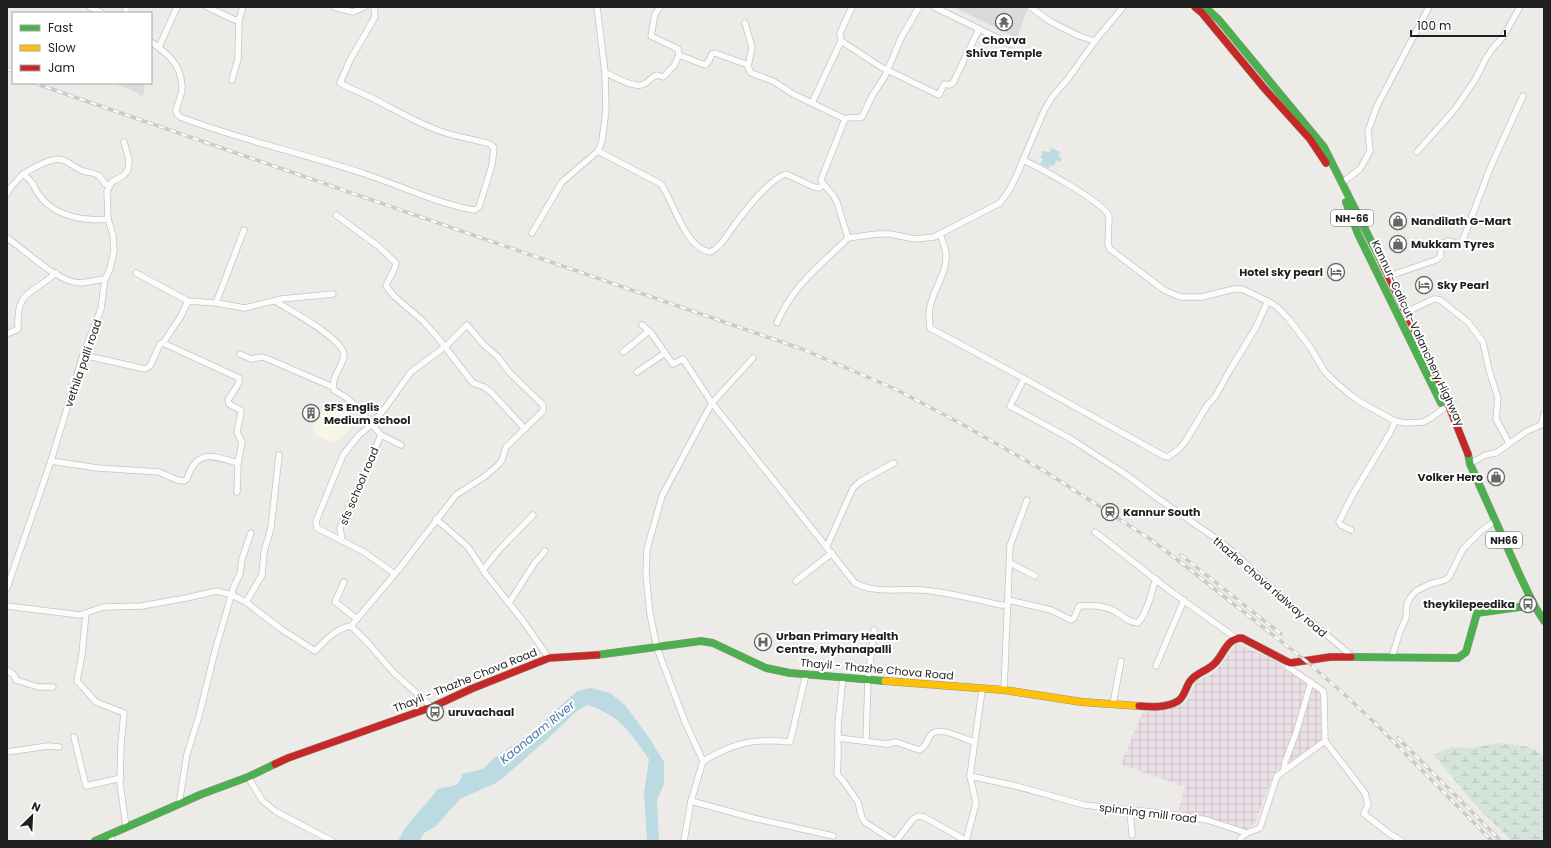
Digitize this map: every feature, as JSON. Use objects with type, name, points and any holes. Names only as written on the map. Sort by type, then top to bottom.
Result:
[{"type":"main road","name":"Kannur-Calicut-Valanchery Highway","points":[[1195,7],[1202,12],[1264,88],[1310,139],[1320,154],[1344,197],[1358,234],[1426,372],[1466,447],[1468,460],[1495,521],[1534,605],[1544,621]]},
{"type":"main road","name":"Kannur-Calicut-Valanchery Highway","points":[[1205,7],[1219,20],[1304,120],[1324,147],[1343,182],[1439,381],[1446,407]]},
{"type":"main road","points":[[1236,638],[1242,638],[1290,663],[1330,656],[1458,658],[1466,652],[1477,613],[1534,605]]},
{"type":"main road","name":"Thayil - Thazhe Chova Road","points":[[95,841],[111,838],[126,827],[302,753],[432,707],[471,689],[549,658],[604,654],[701,641],[713,643],[766,668],[790,673],[982,690],[1004,690],[1082,702],[1154,707],[1168,705],[1180,700],[1191,680],[1216,662],[1229,643],[1236,638]]},
{"type":"street","points":[[90,7],[100,12]]},
{"type":"street","points":[[159,47],[177,7]]},
{"type":"street","points":[[207,7],[235,20],[239,20]]},
{"type":"street","points":[[232,80],[238,59],[239,20],[243,7]]},
{"type":"street","points":[[334,7],[353,12],[364,7]]},
{"type":"street","points":[[152,43],[167,53],[175,62],[182,86],[176,110],[180,117],[243,139],[283,149],[365,174],[437,201],[474,210],[479,207],[492,165],[494,148],[490,144],[445,133],[421,124],[340,83],[350,60],[375,17],[374,7]]},
{"type":"street","points":[[532,234],[562,182],[598,151],[602,140],[606,110],[605,72],[597,7]]},
{"type":"street","points":[[605,72],[625,82],[644,85],[656,75],[663,77],[665,76],[670,68],[674,66],[677,62],[679,54],[678,49],[651,36],[655,14],[660,7]]},
{"type":"street","points":[[812,102],[841,41],[840,32],[852,7]]},
{"type":"street","points":[[744,23],[752,47],[748,65],[751,73],[773,81],[793,94],[812,102],[823,110],[845,119],[850,117],[858,118],[862,117],[919,7]]},
{"type":"street","points":[[934,7],[1010,44]]},
{"type":"street","points":[[1030,7],[1051,22],[1079,36],[1094,41]]},
{"type":"street","points":[[777,323],[791,296],[823,261],[848,238],[862,237],[870,234],[890,234],[915,239],[926,239],[934,237],[1000,203],[1008,194],[1016,178],[1044,111],[1056,91],[1067,80],[1094,41],[1123,7]]},
{"type":"street","points":[[1343,182],[1360,169],[1370,150],[1368,131],[1377,106],[1429,7]]},
{"type":"street","points":[[1417,152],[1455,109],[1475,80],[1486,58],[1503,37],[1520,7]]},
{"type":"street","points":[[841,41],[887,70],[939,95],[944,84],[949,85],[953,83],[979,29]]},
{"type":"street","points":[[679,54],[705,65],[709,61],[712,54],[715,53],[748,65]]},
{"type":"street","points":[[1389,276],[1436,260],[1441,256],[1440,245],[1448,241],[1459,244],[1462,242],[1493,162],[1523,96]]},
{"type":"street","points":[[845,119],[821,181],[837,202],[848,238]]},
{"type":"street","points":[[7,194],[11,187],[23,174],[31,168],[56,158],[100,176],[106,184],[110,185],[126,173],[130,166],[124,142]]},
{"type":"street","points":[[598,151],[661,184],[667,192],[678,218],[693,241],[701,249],[710,252],[717,248],[733,227],[770,184],[778,177],[786,174],[814,187],[819,188],[823,185]]},
{"type":"street","points":[[1023,160],[1094,200],[1107,212],[1108,245],[1110,249],[1164,290],[1180,297],[1202,297],[1234,289],[1242,289],[1268,301],[1278,307],[1288,318],[1325,372],[1362,403],[1395,421],[1406,423],[1423,422],[1446,407]]},
{"type":"street","points":[[23,174],[32,183],[40,197],[52,207],[78,219],[108,219]]},
{"type":"street","name":"vethila palli road","points":[[7,588],[51,461],[83,355],[101,309],[106,279],[114,251],[113,235],[108,219],[107,191],[110,185]]},
{"type":"street","points":[[336,215],[383,250],[396,263],[395,269],[386,286],[394,296],[423,321],[473,383],[484,387],[491,392],[525,429]]},
{"type":"street","points":[[216,303],[244,230]]},
{"type":"street","points":[[940,234],[945,248],[946,257],[941,279],[931,302],[928,317],[930,328],[1147,447],[1168,457],[1179,449],[1208,404],[1215,397],[1255,329],[1268,301]]},
{"type":"street","points":[[7,238],[27,254],[71,281],[81,282],[106,279]]},
{"type":"street","points":[[7,334],[18,329],[18,309],[23,297],[56,273]]},
{"type":"street","points":[[136,273],[188,301],[216,303],[245,308],[275,301],[333,294]]},
{"type":"street","points":[[1406,312],[1434,299],[1440,300],[1468,322],[1483,342],[1489,370],[1498,398],[1496,419],[1509,443]]},
{"type":"street","points":[[83,355],[145,369],[150,366],[157,348],[163,343],[181,316],[188,301]]},
{"type":"street","points":[[275,301],[310,321],[338,343],[343,349],[344,355],[333,387]]},
{"type":"street","points":[[642,325],[649,331],[673,364],[683,359],[712,403],[855,583],[860,586],[883,590],[930,590],[1001,605],[1008,603],[1051,610],[1071,620],[1074,618],[1079,606],[1102,606],[1111,609],[1132,622],[1138,623],[1148,602],[1156,579]]},
{"type":"street","points":[[7,606],[80,615],[103,608],[142,606],[217,591],[232,595],[246,602],[281,629],[315,651],[338,630],[351,626],[395,574],[456,495],[484,477],[497,466],[502,460],[506,447],[543,411],[543,405],[510,373],[498,357],[466,326],[444,347],[410,372],[386,408],[371,425],[358,435],[342,455],[316,522],[317,528],[342,541]]},
{"type":"street","points":[[623,352],[649,331]]},
{"type":"street","points":[[163,343],[238,378],[239,383],[228,400],[229,404],[241,412],[237,432],[242,442],[238,463],[237,492]]},
{"type":"street","points":[[637,372],[666,353]]},
{"type":"street","points":[[240,354],[251,359],[262,357],[268,359],[333,387],[334,390],[356,406],[381,435],[401,445]]},
{"type":"street","points":[[684,841],[691,801],[703,761],[685,722],[657,648],[650,614],[647,583],[647,549],[662,496],[712,403],[753,358]]},
{"type":"street","name":"thazhe chova rialway road","points":[[1024,379],[1010,406],[1071,439],[1125,474],[1156,498],[1221,542],[1285,600],[1353,657]]},
{"type":"street","points":[[1468,460],[1496,453],[1527,431],[1541,425],[1544,414]]},
{"type":"street","points":[[1351,530],[1341,525],[1339,522],[1352,496],[1384,445],[1395,421]]},
{"type":"street","name":"sfs school road","points":[[381,435],[340,528],[342,541],[364,552],[395,574]]},
{"type":"street","points":[[246,602],[262,575],[264,552],[271,528],[279,455]]},
{"type":"street","points":[[51,461],[98,468],[159,472],[177,480],[184,481],[187,479],[192,465],[208,456],[238,463]]},
{"type":"street","points":[[827,546],[853,488],[861,481],[894,463]]},
{"type":"street","points":[[1004,690],[1010,546],[1027,500]]},
{"type":"street","points":[[483,570],[499,550],[533,515]]},
{"type":"street","points":[[436,519],[468,547],[483,570],[549,658]]},
{"type":"street","points":[[1392,657],[1400,631],[1406,618],[1410,598],[1416,591],[1450,577],[1463,549],[1481,531],[1495,521]]},
{"type":"street","points":[[1095,532],[1236,638]]},
{"type":"street","points":[[179,804],[187,754],[199,716],[215,651],[234,586],[240,574],[242,559],[251,533]]},
{"type":"street","points":[[509,603],[534,564],[545,551]]},
{"type":"street","points":[[796,581],[832,553]]},
{"type":"street","points":[[1010,563],[1035,576]]},
{"type":"street","points":[[344,582],[335,602],[357,619]]},
{"type":"street","points":[[1156,666],[1184,600]]},
{"type":"street","points":[[86,613],[82,654],[77,681],[96,702],[124,712],[121,744],[121,778],[126,827]]},
{"type":"street","points":[[351,626],[394,673],[432,707]]},
{"type":"street","points":[[866,741],[868,679],[874,630]]},
{"type":"street","points":[[1114,704],[1121,661]]},
{"type":"street","points":[[1290,663],[1288,667],[1323,691],[1325,741],[1365,793],[1368,804],[1364,814],[1390,834],[1402,841]]},
{"type":"street","points":[[7,670],[14,675],[16,680],[38,687],[53,687]]},
{"type":"street","points":[[703,761],[741,743],[772,740],[790,742],[806,674]]},
{"type":"street","points":[[843,677],[838,724],[837,774],[858,802],[862,818],[866,823],[895,841],[913,819],[918,816],[924,817],[967,841],[976,803],[970,776],[982,690]]},
{"type":"street","points":[[1286,768],[1284,769],[1285,762],[1296,733],[1311,682]]},
{"type":"street","points":[[838,738],[887,744],[896,742],[919,750],[927,744],[929,737],[933,732],[940,730],[974,742]]},
{"type":"street","points":[[74,737],[86,786],[121,778]]},
{"type":"street","points":[[1240,841],[1241,838],[1247,833],[1260,828],[1277,776],[1325,741]]},
{"type":"street","points":[[7,752],[48,746],[59,747]]},
{"type":"street","name":"spinning mill road","points":[[970,776],[1016,786],[1084,805],[1178,815],[1207,820],[1247,833]]},
{"type":"street","points":[[248,777],[262,800],[275,811],[332,841]]},
{"type":"street","points":[[691,801],[753,818],[833,836]]},
{"type":"street","points":[[1130,810],[1132,835]]},
{"type":"shaded area","name":"Chovva Shiva Temple","points":[[953,7],[1028,7],[1017,38]]},
{"type":"shaded area","points":[[119,84],[145,84],[144,86],[142,86],[145,87],[143,96],[138,95],[138,93],[131,89],[118,86]]},
{"type":"shaded area","points":[[326,405],[355,419],[354,424],[347,433],[335,443],[315,436],[315,430],[312,428]]},
{"type":"shaded area","points":[[1236,644],[1283,663],[1282,668],[1323,695],[1322,741],[1276,771],[1255,823],[1245,830],[1179,810],[1185,787],[1121,764],[1143,712],[1183,705],[1187,701],[1197,680],[1207,677],[1216,671]]},
{"type":"green space","points":[[1501,743],[1530,748],[1540,753],[1544,757],[1544,841],[1512,841],[1478,808],[1434,755],[1452,747],[1470,748]]},
{"type":"water","points":[[1051,148],[1060,152],[1058,156],[1062,158],[1060,162],[1056,160],[1054,166],[1050,165],[1049,168],[1040,164],[1043,159],[1040,158],[1043,151],[1050,152]]},
{"type":"water","name":"Kaanaam River","points":[[591,688],[610,693],[625,705],[650,739],[664,762],[664,784],[657,800],[659,841],[647,841],[644,793],[649,759],[636,740],[623,726],[608,714],[587,705],[577,711],[498,782],[460,799],[436,826],[424,833],[420,841],[398,841],[408,824],[438,789],[457,784],[461,779],[462,774],[483,769],[493,759],[532,732],[577,691]]},
{"type":"railway","points":[[7,69],[12,71]]},
{"type":"railway","points":[[37,84],[802,349],[893,388],[960,423],[1046,472],[1150,539],[1306,661],[1343,693],[1375,723],[1492,841]]},
{"type":"railway","points":[[1181,555],[1281,634]]},
{"type":"railway","points":[[1398,738],[1501,841]]},
{"type":"traffic: fast","points":[[1205,7],[1219,20],[1324,147],[1383,265]]},
{"type":"traffic: fast","points":[[1346,202],[1358,234],[1441,403]]},
{"type":"traffic: fast","points":[[1468,454],[1470,464],[1521,578],[1534,605],[1544,621]]},
{"type":"traffic: fast","points":[[1351,657],[1458,658],[1466,652],[1477,613],[1534,605]]},
{"type":"traffic: fast","points":[[597,655],[701,641],[713,643],[766,668],[790,673],[885,681]]},
{"type":"traffic: fast","points":[[95,841],[202,794],[248,777],[275,764]]},
{"type":"traffic: slow","points":[[885,681],[1004,690],[1082,702],[1139,706]]},
{"type":"traffic: jam","points":[[1195,7],[1202,13],[1264,88],[1310,139],[1326,163]]},
{"type":"traffic: jam","points":[[1383,265],[1439,381],[1468,454]]},
{"type":"traffic: jam","points":[[1139,706],[1164,706],[1178,701],[1182,697],[1191,680],[1214,664],[1229,644],[1237,639],[1242,638],[1290,663],[1330,657],[1351,657]]},
{"type":"traffic: jam","points":[[275,764],[288,758],[432,707],[471,689],[549,658],[597,655]]},
{"type":"place","name":"Chovva Shiva Temple","points":[[1004,22]]},
{"type":"place","name":"Nandilath G-Mart","points":[[1398,221]]},
{"type":"place","name":"Mukkam Tyres","points":[[1398,244]]},
{"type":"place","name":"Hotel sky pearl","points":[[1336,272]]},
{"type":"place","name":"Sky Pearl","points":[[1424,285]]},
{"type":"place","name":"SFS Englis Medium school","points":[[311,413]]},
{"type":"place","name":"Volker Hero","points":[[1496,477]]},
{"type":"place","name":"Kannur South","points":[[1110,512]]},
{"type":"place","name":"theykilepeedika","points":[[1528,604]]},
{"type":"place","name":"Urban Primary Health Centre, Myhanapalli","points":[[763,642]]},
{"type":"place","name":"uruvachaal","points":[[435,712]]}]
